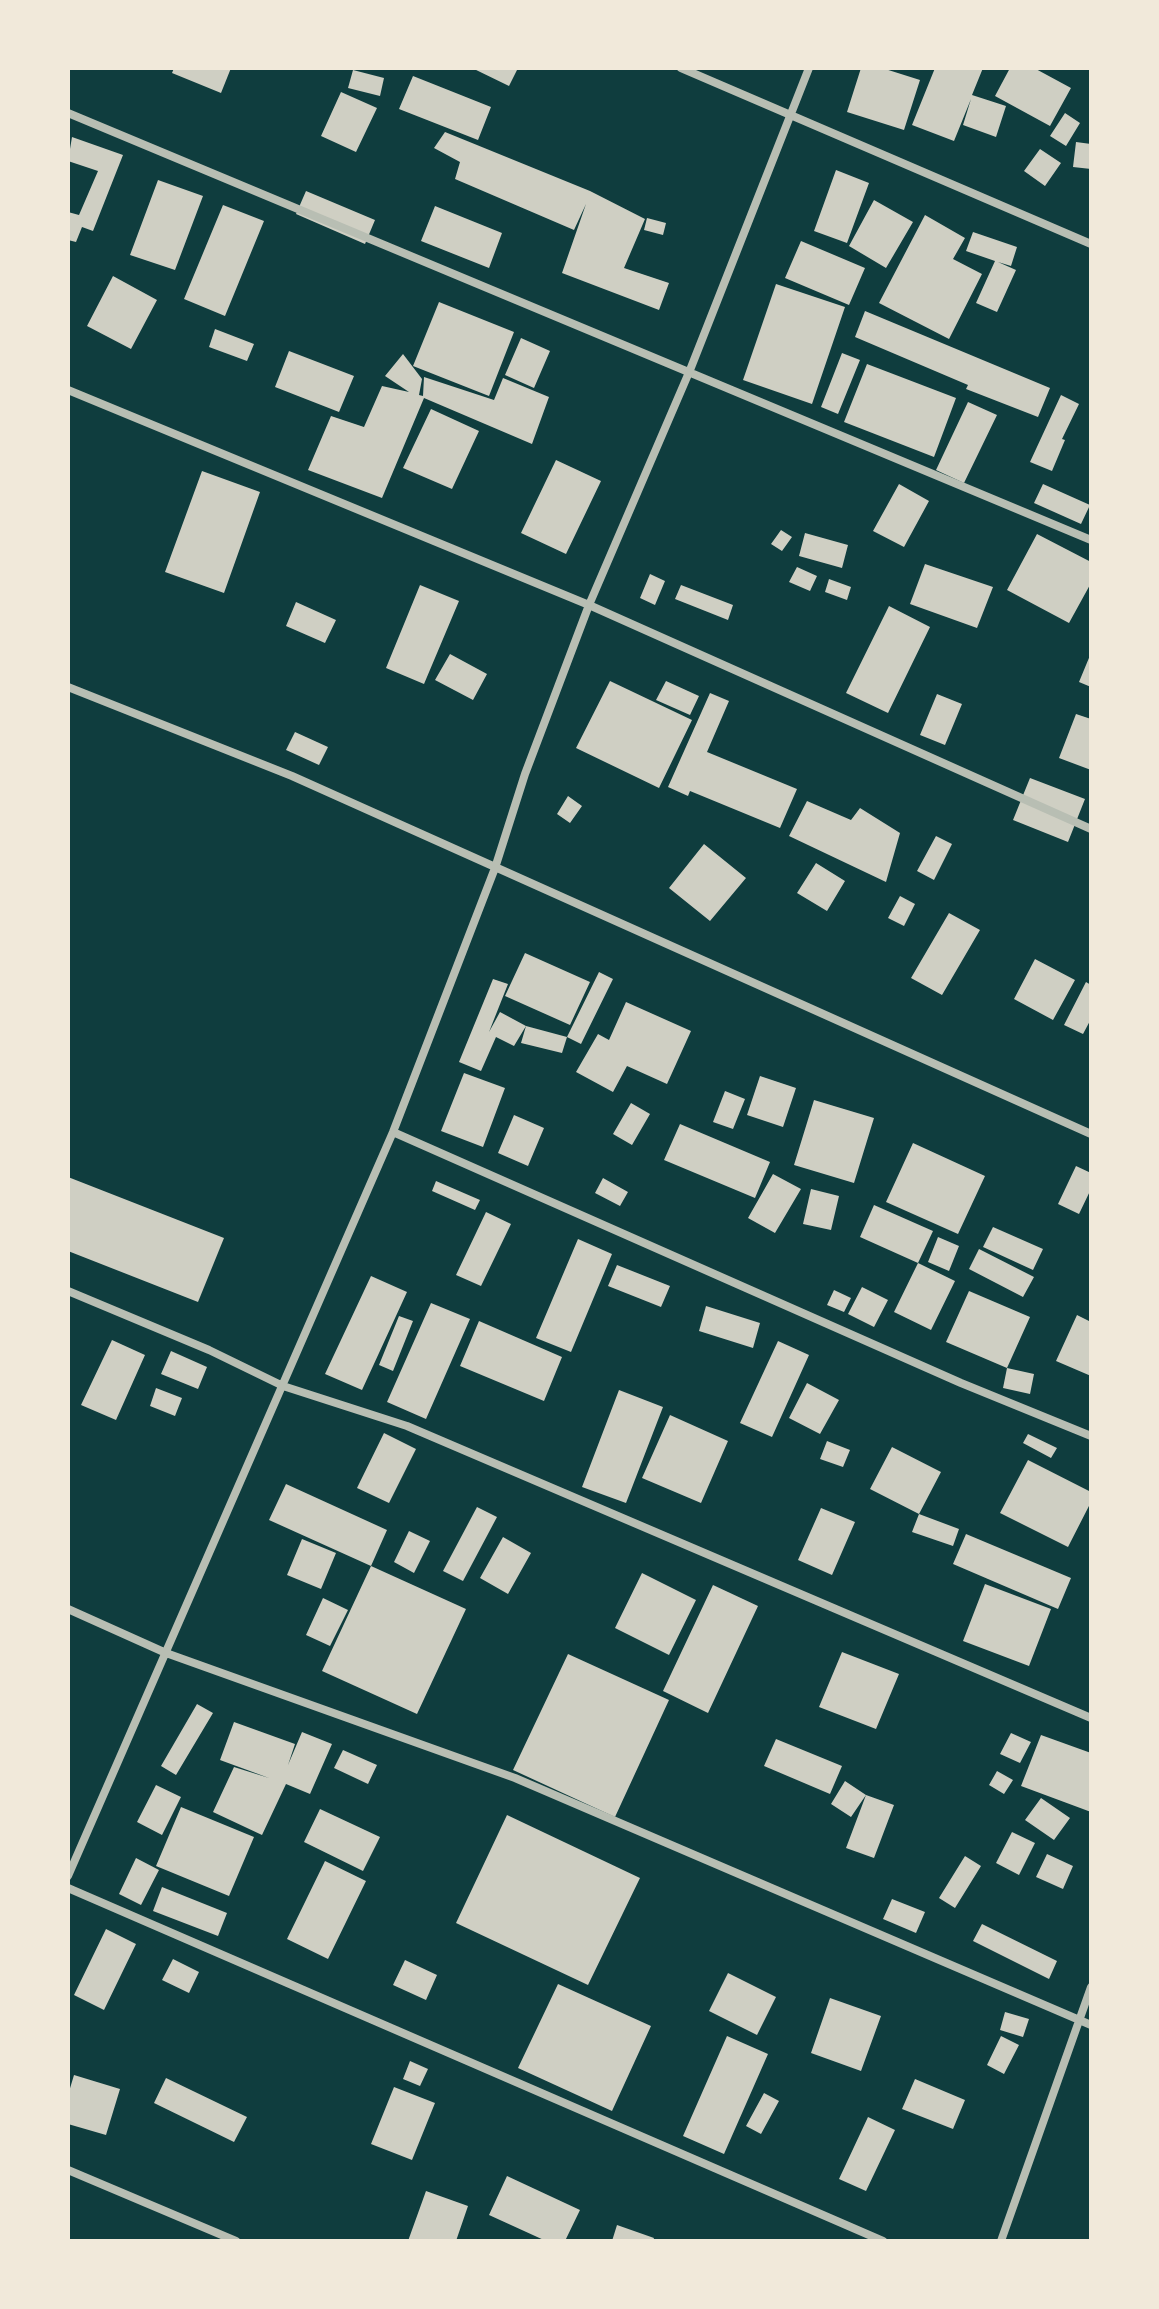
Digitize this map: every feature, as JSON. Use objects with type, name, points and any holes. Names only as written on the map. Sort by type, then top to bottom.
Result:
[{"type":"street","points":[[681,68],[1091,244]]},
{"type":"street","points":[[68,1876],[393,1132],[495,868],[525,774],[589,605],[690,370],[809,68]]},
{"type":"street","points":[[68,113],[690,370],[1091,540]]},
{"type":"street","points":[[68,390],[589,605],[1091,829]]},
{"type":"street","points":[[68,687],[292,776],[1091,1134]]},
{"type":"street","points":[[393,1132],[961,1383],[1091,1436]]},
{"type":"street","points":[[68,1291],[209,1350],[283,1386],[407,1426],[1091,1718]]},
{"type":"street","points":[[68,1609],[166,1653],[515,1778],[1091,2025]]},
{"type":"street","points":[[68,1888],[883,2241]]},
{"type":"street","points":[[1001,2241],[1091,1987]]},
{"type":"street","points":[[68,2170],[236,2241]]},
{"type":"building","points":[[174,68],[231,68],[221,93],[172,73]]},
{"type":"building","points":[[472,68],[518,68],[509,86]]},
{"type":"building","points":[[861,68],[882,68],[920,80],[904,130],[847,112]]},
{"type":"building","points":[[935,68],[983,68],[972,95],[1006,106],[996,137],[963,125],[971,99],[954,141],[912,125]]},
{"type":"building","points":[[1010,68],[1034,68],[1071,88],[1050,126],[995,96]]},
{"type":"building","points":[[353,70],[384,78],[380,96],[348,88]]},
{"type":"building","points":[[413,76],[491,107],[478,140],[399,109]]},
{"type":"building","points":[[341,92],[377,108],[356,152],[321,136]]},
{"type":"building","points":[[1065,113],[1080,123],[1066,146],[1050,136]]},
{"type":"building","points":[[445,132],[590,191],[645,219],[624,268],[669,283],[659,310],[562,273],[586,204],[574,230],[455,179],[460,162],[434,148]]},
{"type":"building","points":[[72,137],[123,155],[93,231],[82,227],[76,242],[68,240],[68,212],[79,215],[98,171],[68,161]]},
{"type":"building","points":[[1076,142],[1091,144],[1091,169],[1073,167]]},
{"type":"building","points":[[1040,149],[1061,163],[1045,186],[1024,171]]},
{"type":"building","points":[[836,170],[869,183],[847,243],[814,231]]},
{"type":"building","points":[[158,180],[203,196],[175,270],[130,255]]},
{"type":"building","points":[[306,191],[375,220],[365,244],[296,214]]},
{"type":"building","points":[[874,200],[913,222],[886,268],[849,246]]},
{"type":"building","points":[[223,205],[264,221],[225,316],[184,299]]},
{"type":"building","points":[[435,206],[502,233],[489,268],[421,241]]},
{"type":"building","points":[[925,215],[965,238],[953,259],[982,274],[949,339],[879,303]]},
{"type":"building","points":[[647,218],[666,223],[663,235],[644,230]]},
{"type":"building","points":[[973,232],[1017,247],[1011,266],[998,262],[1016,270],[997,312],[976,303],[995,261],[966,251]]},
{"type":"building","points":[[801,241],[865,268],[849,305],[785,278]]},
{"type":"building","points":[[113,276],[157,300],[131,349],[87,326]]},
{"type":"building","points":[[776,284],[845,307],[812,404],[743,380]]},
{"type":"building","points":[[439,302],[514,332],[489,396],[413,366]]},
{"type":"building","points":[[865,311],[1050,388],[1038,417],[966,389],[968,385],[855,337]]},
{"type":"building","points":[[215,329],[254,344],[247,361],[209,347]]},
{"type":"building","points":[[521,338],[550,351],[534,388],[505,375]]},
{"type":"building","points":[[289,351],[354,376],[339,412],[275,387]]},
{"type":"building","points":[[842,353],[860,360],[838,414],[821,407]]},
{"type":"building","points":[[403,354],[422,379],[419,395],[423,396],[424,377],[494,400],[503,378],[549,397],[532,444],[424,398],[382,498],[308,470],[331,416],[364,427],[382,386],[409,392],[385,376]]},
{"type":"building","points":[[867,364],[956,398],[934,457],[844,422]]},
{"type":"building","points":[[1061,395],[1079,404],[1062,439],[1065,440],[1052,471],[1030,462]]},
{"type":"building","points":[[968,402],[997,415],[964,483],[936,470]]},
{"type":"building","points":[[431,409],[479,431],[452,489],[403,468]]},
{"type":"building","points":[[556,460],[601,481],[566,554],[521,533]]},
{"type":"building","points":[[202,471],[260,492],[224,593],[165,572]]},
{"type":"building","points":[[899,484],[929,501],[904,547],[873,531]]},
{"type":"building","points":[[1043,484],[1090,505],[1081,524],[1034,503]]},
{"type":"building","points":[[781,530],[792,537],[782,551],[771,544]]},
{"type":"building","points":[[805,533],[848,545],[842,568],[799,556]]},
{"type":"building","points":[[1037,534],[1091,562],[1091,583],[1069,623],[1007,590]]},
{"type":"building","points":[[925,564],[993,587],[977,628],[910,604]]},
{"type":"building","points":[[797,567],[817,576],[810,591],[789,582]]},
{"type":"building","points":[[650,574],[665,581],[655,605],[640,598]]},
{"type":"building","points":[[829,579],[851,587],[847,600],[825,592]]},
{"type":"building","points":[[420,585],[459,601],[424,684],[386,668]]},
{"type":"building","points":[[681,585],[733,605],[728,620],[675,599]]},
{"type":"building","points":[[296,602],[336,620],[325,643],[286,626]]},
{"type":"building","points":[[889,606],[930,627],[888,713],[846,693]]},
{"type":"building","points":[[1091,653],[1091,687],[1079,682]]},
{"type":"building","points":[[450,654],[487,674],[473,700],[435,680]]},
{"type":"building","points":[[610,681],[692,720],[659,788],[576,748]]},
{"type":"building","points":[[666,681],[699,696],[690,715],[656,700]]},
{"type":"building","points":[[710,693],[729,701],[707,752],[797,789],[780,828],[690,791],[688,796],[668,787]]},
{"type":"building","points":[[937,694],[962,704],[945,745],[920,735]]},
{"type":"building","points":[[1076,714],[1091,719],[1091,770],[1059,758]]},
{"type":"building","points":[[295,732],[328,747],[319,765],[286,750]]},
{"type":"building","points":[[1030,778],[1085,799],[1068,842],[1013,820]]},
{"type":"building","points":[[568,796],[582,806],[570,823],[557,814]]},
{"type":"building","points":[[807,801],[851,820],[860,808],[900,833],[886,882],[789,836]]},
{"type":"building","points":[[936,836],[952,844],[934,880],[917,871]]},
{"type":"building","points":[[704,844],[746,878],[710,921],[669,888]]},
{"type":"building","points":[[816,863],[845,881],[827,911],[797,893]]},
{"type":"building","points":[[900,896],[915,904],[904,926],[888,918]]},
{"type":"building","points":[[949,913],[980,930],[942,995],[911,978]]},
{"type":"building","points":[[525,953],[590,982],[570,1025],[505,996]]},
{"type":"building","points":[[1035,959],[1075,980],[1053,1020],[1014,999]]},
{"type":"building","points":[[599,972],[613,979],[581,1044],[567,1037]]},
{"type":"building","points":[[493,979],[508,984],[489,1032],[500,1012],[526,1026],[514,1046],[496,1037],[481,1071],[459,1062]]},
{"type":"building","points":[[1086,982],[1091,985],[1091,1019],[1083,1034],[1064,1025]]},
{"type":"building","points":[[626,1002],[691,1031],[667,1084],[627,1066],[613,1092],[576,1072],[598,1034],[609,1040]]},
{"type":"building","points":[[526,1026],[567,1037],[562,1053],[521,1043]]},
{"type":"building","points":[[464,1073],[505,1088],[483,1147],[441,1131]]},
{"type":"building","points":[[760,1076],[796,1088],[783,1127],[747,1115]]},
{"type":"building","points":[[725,1091],[745,1099],[733,1129],[713,1122]]},
{"type":"building","points":[[814,1100],[874,1118],[854,1183],[794,1165]]},
{"type":"building","points":[[631,1103],[650,1114],[632,1145],[613,1134]]},
{"type":"building","points":[[514,1115],[544,1128],[528,1166],[498,1153]]},
{"type":"building","points":[[680,1124],[770,1162],[755,1198],[664,1160]]},
{"type":"building","points":[[913,1143],[985,1176],[958,1234],[886,1202]]},
{"type":"building","points":[[1076,1166],[1091,1173],[1091,1189],[1079,1214],[1058,1204]]},
{"type":"building","points":[[773,1174],[801,1189],[775,1233],[748,1218]]},
{"type":"building","points":[[68,1177],[224,1238],[198,1302],[68,1251]]},
{"type":"building","points":[[603,1178],[628,1192],[620,1206],[595,1193]]},
{"type":"building","points":[[436,1181],[480,1200],[475,1210],[432,1191]]},
{"type":"building","points":[[811,1189],[839,1196],[831,1230],[803,1224]]},
{"type":"building","points":[[874,1205],[933,1231],[918,1263],[860,1237]]},
{"type":"building","points":[[486,1212],[511,1224],[481,1286],[456,1275]]},
{"type":"building","points":[[993,1227],[1043,1249],[1033,1270],[983,1247]]},
{"type":"building","points":[[938,1237],[959,1246],[949,1271],[928,1262]]},
{"type":"building","points":[[578,1239],[612,1254],[571,1352],[536,1338]]},
{"type":"building","points":[[979,1249],[1034,1277],[1023,1297],[969,1269]]},
{"type":"building","points":[[918,1263],[955,1281],[931,1330],[894,1312]]},
{"type":"building","points":[[617,1265],[670,1286],[661,1307],[608,1286]]},
{"type":"building","points":[[371,1276],[407,1292],[362,1390],[325,1374]]},
{"type":"building","points":[[862,1287],[888,1300],[874,1327],[848,1314]]},
{"type":"building","points":[[834,1290],[851,1298],[844,1312],[827,1305]]},
{"type":"building","points":[[969,1291],[1030,1317],[1007,1368],[946,1342]]},
{"type":"building","points":[[431,1303],[470,1319],[426,1419],[387,1402]]},
{"type":"building","points":[[706,1306],[760,1323],[753,1348],[699,1331]]},
{"type":"building","points":[[1077,1315],[1091,1322],[1091,1376],[1056,1361]]},
{"type":"building","points":[[399,1316],[413,1321],[393,1371],[379,1365]]},
{"type":"building","points":[[479,1321],[562,1357],[544,1401],[460,1366]]},
{"type":"building","points":[[112,1340],[145,1355],[116,1420],[81,1405]]},
{"type":"building","points":[[778,1341],[809,1355],[772,1437],[740,1423]]},
{"type":"building","points":[[171,1351],[207,1367],[198,1389],[161,1374]]},
{"type":"building","points":[[1007,1368],[1034,1374],[1030,1394],[1003,1388]]},
{"type":"building","points":[[807,1383],[839,1400],[820,1434],[789,1418]]},
{"type":"building","points":[[156,1388],[182,1398],[175,1416],[150,1406]]},
{"type":"building","points":[[619,1390],[663,1407],[626,1503],[582,1487]]},
{"type":"building","points":[[670,1415],[728,1441],[701,1503],[642,1478]]},
{"type":"building","points":[[384,1433],[416,1449],[389,1503],[357,1488]]},
{"type":"building","points":[[1028,1434],[1057,1448],[1051,1458],[1023,1443]]},
{"type":"building","points":[[827,1441],[850,1450],[843,1467],[820,1459]]},
{"type":"building","points":[[892,1447],[941,1472],[919,1514],[870,1489]]},
{"type":"building","points":[[1028,1460],[1091,1492],[1091,1502],[1068,1547],[1000,1513]]},
{"type":"building","points":[[286,1484],[387,1530],[371,1566],[269,1520]]},
{"type":"building","points":[[477,1507],[497,1517],[463,1581],[443,1571]]},
{"type":"building","points":[[821,1508],[855,1522],[832,1575],[798,1560]]},
{"type":"building","points":[[919,1514],[959,1529],[953,1546],[912,1532]]},
{"type":"building","points":[[409,1531],[430,1541],[414,1573],[394,1562]]},
{"type":"building","points":[[966,1534],[1071,1578],[1058,1609],[953,1564]]},
{"type":"building","points":[[503,1537],[531,1553],[508,1594],[480,1578]]},
{"type":"building","points":[[302,1539],[336,1553],[321,1589],[287,1575]]},
{"type":"building","points":[[371,1566],[466,1609],[417,1714],[322,1671]]},
{"type":"building","points":[[642,1573],[696,1600],[669,1655],[615,1628]]},
{"type":"building","points":[[985,1584],[1051,1609],[1029,1666],[963,1641]]},
{"type":"building","points":[[713,1585],[758,1606],[708,1713],[663,1691]]},
{"type":"building","points":[[323,1598],[348,1610],[330,1646],[306,1635]]},
{"type":"building","points":[[842,1652],[899,1674],[876,1729],[819,1707]]},
{"type":"building","points":[[568,1654],[669,1700],[615,1817],[513,1770]]},
{"type":"building","points":[[197,1704],[213,1713],[176,1775],[161,1766]]},
{"type":"building","points":[[234,1722],[295,1744],[288,1765],[302,1732],[332,1744],[310,1794],[286,1784],[262,1835],[213,1812],[234,1767],[269,1778],[220,1760]]},
{"type":"building","points":[[1011,1733],[1031,1742],[1020,1763],[1000,1754]]},
{"type":"building","points":[[1041,1735],[1091,1753],[1091,1812],[1021,1786]]},
{"type":"building","points":[[776,1739],[842,1766],[830,1794],[764,1766]]},
{"type":"building","points":[[343,1750],[377,1765],[368,1784],[334,1768]]},
{"type":"building","points":[[997,1771],[1013,1780],[1004,1794],[989,1785]]},
{"type":"building","points":[[845,1781],[866,1795],[851,1817],[831,1804]]},
{"type":"building","points":[[156,1785],[181,1797],[162,1835],[137,1822]]},
{"type":"building","points":[[866,1795],[894,1805],[874,1858],[846,1848]]},
{"type":"building","points":[[1041,1798],[1070,1818],[1054,1840],[1025,1820]]},
{"type":"building","points":[[181,1807],[254,1837],[229,1896],[156,1866]]},
{"type":"building","points":[[320,1809],[380,1837],[363,1871],[304,1842]]},
{"type":"building","points":[[507,1815],[640,1878],[588,1985],[456,1923]]},
{"type":"building","points":[[1012,1832],[1035,1843],[1019,1875],[996,1863]]},
{"type":"building","points":[[1047,1854],[1073,1866],[1063,1889],[1036,1877]]},
{"type":"building","points":[[965,1856],[981,1866],[955,1908],[939,1898]]},
{"type":"building","points":[[136,1858],[159,1870],[141,1905],[119,1894]]},
{"type":"building","points":[[325,1861],[366,1881],[328,1959],[287,1939]]},
{"type":"building","points":[[162,1887],[227,1913],[218,1936],[153,1911]]},
{"type":"building","points":[[892,1899],[925,1912],[916,1933],[883,1919]]},
{"type":"building","points":[[982,1924],[1057,1961],[1049,1979],[973,1941]]},
{"type":"building","points":[[106,1929],[136,1944],[104,2010],[74,1995]]},
{"type":"building","points":[[173,1959],[199,1972],[189,1993],[162,1980]]},
{"type":"building","points":[[405,1960],[437,1975],[426,2000],[393,1985]]},
{"type":"building","points":[[728,1973],[776,1997],[757,2035],[709,2011]]},
{"type":"building","points":[[558,1984],[651,2026],[612,2111],[518,2068]]},
{"type":"building","points":[[830,1998],[881,2016],[861,2071],[811,2053]]},
{"type":"building","points":[[1005,2012],[1029,2019],[1023,2037],[1000,2030]]},
{"type":"building","points":[[727,2036],[768,2054],[724,2154],[683,2136]]},
{"type":"building","points":[[1001,2036],[1019,2045],[1004,2074],[987,2065]]},
{"type":"building","points":[[410,2061],[428,2069],[420,2086],[403,2079]]},
{"type":"building","points":[[74,2075],[120,2089],[106,2135],[68,2124],[68,2095]]},
{"type":"building","points":[[166,2078],[247,2117],[234,2142],[154,2103]]},
{"type":"building","points":[[915,2079],[965,2100],[953,2129],[902,2109]]},
{"type":"building","points":[[394,2087],[435,2103],[412,2160],[371,2144]]},
{"type":"building","points":[[764,2093],[779,2101],[761,2134],[746,2126]]},
{"type":"building","points":[[868,2117],[895,2130],[866,2191],[839,2179]]},
{"type":"building","points":[[507,2176],[580,2210],[565,2241],[546,2241],[489,2215]]},
{"type":"building","points":[[426,2191],[468,2206],[456,2241],[408,2241]]},
{"type":"building","points":[[617,2225],[654,2238],[653,2241],[612,2241]]}]
